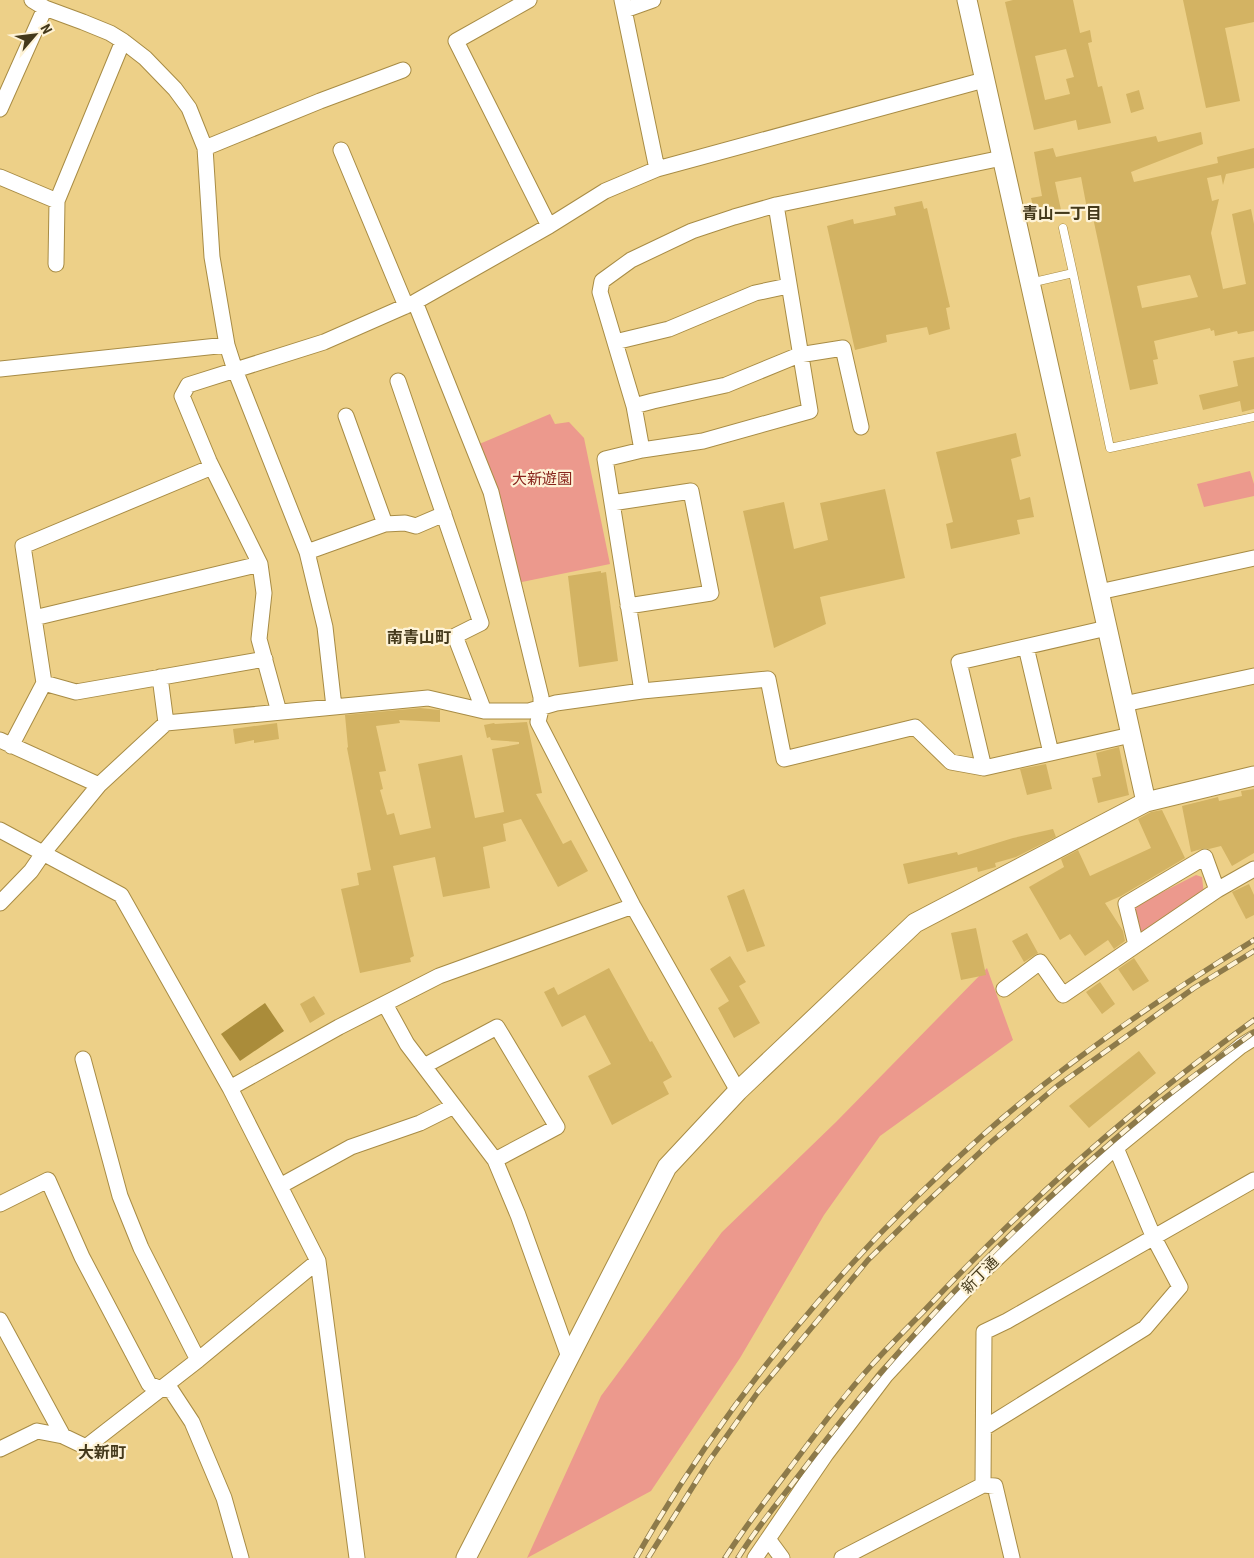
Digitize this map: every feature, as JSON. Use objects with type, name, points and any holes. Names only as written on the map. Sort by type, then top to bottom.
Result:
[{"type":"street","points":[[528,0],[456,41],[549,226]]},
{"type":"street","points":[[653,0],[624,5],[656,169]]},
{"type":"street","points":[[967,0],[1146,802]]},
{"type":"street","points":[[0,110],[38,4],[110,33],[123,41],[146,58],[175,89],[189,108],[205,148],[212,257],[227,345],[235,370],[307,552],[325,627],[334,707]]},
{"type":"street","points":[[56,264],[57,201],[123,41]]},
{"type":"street","points":[[205,148],[320,101],[403,70]]},
{"type":"street","points":[[279,712],[259,639],[264,593],[260,564],[212,467],[182,396],[188,386],[324,342],[410,304],[549,226],[605,191],[656,169],[984,80]]},
{"type":"street","points":[[341,150],[410,304],[490,492],[541,697],[538,722],[633,906],[738,1091]]},
{"type":"street","points":[[642,450],[634,406],[600,292],[602,281],[631,260],[692,231],[776,205],[1002,158]]},
{"type":"street","points":[[0,177],[57,201]]},
{"type":"street","points":[[642,691],[605,460],[642,450],[703,440],[810,412],[799,355],[776,205]]},
{"type":"street","points":[[615,342],[669,329],[755,293],[788,286]]},
{"type":"street","points":[[0,369],[227,345]]},
{"type":"street","points":[[634,406],[653,400],[726,385],[799,355],[843,348],[860,427]]},
{"type":"street","points":[[398,381],[481,623],[454,636],[484,711]]},
{"type":"street","points":[[346,416],[385,524]]},
{"type":"street","points":[[99,785],[6,743],[44,683],[23,546],[212,467]]},
{"type":"street","points":[[612,503],[691,491],[711,593],[628,606]]},
{"type":"street","points":[[307,552],[385,524],[405,523],[416,526],[444,514]]},
{"type":"street","points":[[1099,592],[1254,558]]},
{"type":"street","points":[[34,618],[260,564]]},
{"type":"street","points":[[984,768],[959,662],[1107,628]]},
{"type":"street","points":[[1026,647],[1051,753]]},
{"type":"street","points":[[44,683],[76,692],[265,659]]},
{"type":"street","points":[[1124,704],[1254,676]]},
{"type":"street","points":[[160,677],[166,723]]},
{"type":"street","points":[[0,903],[31,872],[44,852],[99,785],[166,723],[428,698],[484,711],[529,711],[556,704],[642,691],[768,679],[784,759],[915,727],[951,762],[984,768],[1131,734]]},
{"type":"street","points":[[466,1558],[667,1167],[738,1091],[915,923],[1146,802],[1254,776]]},
{"type":"street","points":[[0,830],[121,895],[230,1088],[318,1261],[357,1558]]},
{"type":"street","points":[[1136,945],[1126,904],[1205,857],[1217,890]]},
{"type":"street","points":[[1004,989],[1040,962],[1063,995],[1217,890],[1254,869]]},
{"type":"street","points":[[230,1088],[339,1027],[440,976],[633,906]]},
{"type":"street","points":[[385,1004],[407,1044],[494,1160],[518,1215],[569,1357]]},
{"type":"street","points":[[424,1066],[497,1027],[557,1127],[494,1160]]},
{"type":"street","name":"新丁通","points":[[755,1558],[826,1454],[885,1376],[978,1276],[1116,1148],[1241,1046],[1254,1038]]},
{"type":"street","points":[[84,1059],[120,1196],[142,1248],[198,1360]]},
{"type":"street","points":[[280,1186],[351,1147],[420,1122],[454,1106]]},
{"type":"street","points":[[984,1428],[1145,1328],[1180,1287],[1154,1238],[1116,1148]]},
{"type":"street","points":[[0,1204],[48,1180],[82,1257],[149,1384],[161,1389],[171,1390],[192,1422],[224,1498],[241,1558]]},
{"type":"street","points":[[983,1485],[984,1332],[1254,1180]]},
{"type":"street","points":[[0,1449],[36,1432],[64,1436],[86,1447],[198,1360],[318,1261]]},
{"type":"street","points":[[0,1320],[64,1436]]},
{"type":"street","points":[[842,1558],[983,1485],[995,1486],[1012,1558]]},
{"type":"street","points":[[768,1539],[782,1558]]},
{"type":"lane","points":[[1063,228],[1110,448],[1254,417]]},
{"type":"lane","points":[[1030,283],[1073,273]]},
{"type":"green space","name":"大新遊園","points":[[550,414],[555,424],[569,422],[584,438],[610,564],[517,583],[477,445]]},
{"type":"green space","points":[[1250,471],[1254,484],[1254,496],[1204,507],[1197,484]]},
{"type":"green space","points":[[1196,875],[1202,877],[1204,894],[1141,938],[1133,907]]},
{"type":"green space","points":[[987,968],[1013,1040],[880,1136],[824,1215],[740,1358],[651,1491],[527,1558],[601,1396],[722,1232],[836,1122]]},
{"type":"shaded area","points":[[265,1003],[284,1031],[240,1061],[221,1034]]},
{"type":"building","points":[[1013,0],[1073,0],[1080,33],[1090,30],[1092,42],[1088,43],[1098,87],[1102,86],[1111,123],[1078,130],[1076,120],[1034,130],[1005,2]],"holes":[[[1066,49],[1074,77],[1066,79],[1070,94],[1045,100],[1035,56]]]},
{"type":"building","points":[[1183,0],[1254,0],[1254,22],[1225,28],[1240,101],[1206,108]]},
{"type":"building","points":[[1139,90],[1144,109],[1131,113],[1126,94]]},
{"type":"building","points":[[1201,132],[1203,144],[1131,172],[1134,182],[1218,163],[1217,157],[1254,148],[1254,168],[1226,174],[1223,185],[1221,175],[1207,178],[1212,201],[1219,199],[1211,233],[1223,289],[1246,284],[1232,214],[1251,209],[1254,224],[1254,331],[1238,334],[1237,331],[1215,336],[1214,330],[1211,331],[1210,328],[1154,341],[1158,359],[1153,360],[1158,384],[1130,390],[1092,213],[1088,214],[1081,177],[1055,182],[1061,210],[1035,215],[1031,198],[1042,196],[1034,152],[1053,148],[1056,157],[1156,136],[1158,142]],"holes":[[[1190,275],[1198,297],[1142,308],[1137,286]]]},
{"type":"building","points":[[922,201],[924,209],[927,208],[950,307],[946,308],[950,329],[929,335],[927,327],[886,335],[887,342],[855,350],[827,226],[853,219],[854,224],[896,215],[894,207]]},
{"type":"building","points":[[1254,357],[1254,409],[1242,412],[1240,401],[1203,410],[1199,395],[1238,386],[1233,361]]},
{"type":"building","points":[[1016,433],[1021,456],[1011,459],[1020,500],[1030,497],[1034,517],[1017,520],[1020,534],[951,549],[946,524],[953,522],[936,452]]},
{"type":"building","points":[[885,489],[905,578],[820,597],[826,624],[774,648],[743,511],[784,502],[794,549],[828,540],[820,503]]},
{"type":"building","points":[[601,571],[601,573],[606,572],[618,661],[579,667],[568,576]]},
{"type":"building","points":[[420,708],[440,710],[440,722],[399,720],[400,723],[376,726],[386,771],[379,772],[383,789],[380,790],[387,815],[394,813],[400,835],[431,828],[418,764],[462,755],[475,818],[504,812],[492,749],[519,744],[519,742],[491,740],[490,737],[487,738],[484,725],[527,722],[542,793],[536,794],[563,844],[571,840],[588,871],[558,887],[521,819],[503,824],[506,841],[483,847],[490,888],[443,897],[435,857],[393,866],[414,956],[410,958],[411,962],[360,973],[341,889],[359,885],[357,873],[371,870],[347,748],[345,715]]},
{"type":"building","points":[[277,723],[279,739],[254,743],[254,740],[235,744],[233,729]]},
{"type":"building","points":[[1119,747],[1129,795],[1098,803],[1092,778],[1101,776],[1096,753]]},
{"type":"building","points":[[1046,764],[1052,789],[1027,795],[1020,769]]},
{"type":"building","points":[[1254,789],[1254,853],[1232,866],[1221,846],[1191,852],[1182,806],[1218,797],[1219,801],[1242,796],[1241,791]]},
{"type":"building","points":[[1162,810],[1185,858],[1121,896],[1105,903],[1123,931],[1125,941],[1114,949],[1108,940],[1085,956],[1070,934],[1060,940],[1029,887],[1064,867],[1061,859],[1078,850],[1090,876],[1151,848],[1138,819],[1151,812]]},
{"type":"building","points":[[1053,829],[1056,837],[1016,857],[995,863],[996,867],[978,872],[977,867],[908,884],[903,864],[957,852],[958,855],[1013,838]]},
{"type":"building","points":[[1249,884],[1254,895],[1254,915],[1246,919],[1232,892]]},
{"type":"building","points":[[744,889],[765,946],[747,952],[727,896]]},
{"type":"building","points":[[976,928],[986,975],[961,980],[951,933]]},
{"type":"building","points":[[1027,933],[1038,953],[1024,962],[1012,941]]},
{"type":"building","points":[[730,956],[746,982],[739,986],[760,1023],[734,1038],[718,1008],[729,1001],[710,969]]},
{"type":"building","points":[[1134,958],[1149,981],[1133,991],[1118,969]]},
{"type":"building","points":[[609,968],[650,1042],[652,1041],[672,1077],[663,1082],[669,1094],[612,1125],[588,1076],[611,1064],[585,1015],[562,1027],[544,992],[554,987],[558,995]]},
{"type":"building","points":[[1100,982],[1115,1004],[1102,1014],[1086,992]]},
{"type":"building","points":[[314,996],[325,1014],[310,1023],[300,1004]]},
{"type":"building","points":[[1139,1051],[1156,1073],[1089,1128],[1069,1106]]},
{"type":"railway","points":[[636,1558],[709,1442],[749,1386],[792,1332],[885,1229],[984,1134],[1048,1081],[1115,1031],[1254,940]]},
{"type":"railway","points":[[648,1558],[709,1461],[758,1392],[868,1260],[990,1143],[1056,1087],[1194,988],[1254,951]]},
{"type":"railway","points":[[725,1558],[755,1514],[848,1392],[961,1272],[1081,1158],[1166,1087],[1254,1020]]},
{"type":"railway","points":[[738,1558],[761,1524],[841,1421],[923,1325],[966,1279],[1011,1234],[1103,1149],[1189,1079],[1254,1032]]},
{"type":"district","name":"青山一丁目","points":[[1062,213]]},
{"type":"district","name":"南青山町","points":[[419,637]]},
{"type":"district","name":"大新町","points":[[102,1452]]}]
